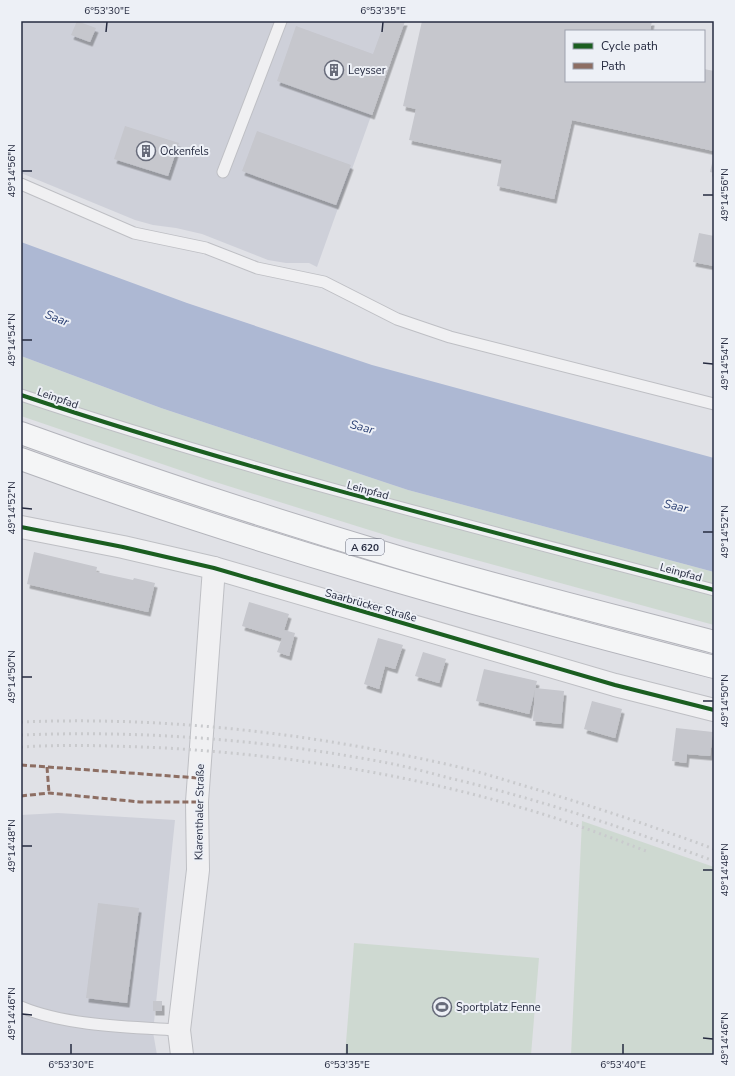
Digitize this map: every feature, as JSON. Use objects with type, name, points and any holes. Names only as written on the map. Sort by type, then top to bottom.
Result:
[{"type":"highway","name":"A 620","points":[[21,433],[258,514],[399,557],[714,642]]},
{"type":"highway","name":"A 620","points":[[21,459],[250,536],[389,579],[714,667]]},
{"type":"street","name":"Saarbrücker Straße","points":[[21,527],[122,547],[214,568],[615,685],[714,710]]},
{"type":"street","name":"Klarenthaler Straße","points":[[182,1055],[179,1030],[198,870],[196,802],[214,568]]},
{"type":"lane","points":[[224,172],[281,21]]},
{"type":"lane","points":[[21,184],[134,233],[206,248],[256,268],[324,282],[397,320],[450,337],[714,404]]},
{"type":"lane","name":"Leinpfad","points":[[21,395],[90,418],[362,498],[714,590]]},
{"type":"lane","points":[[21,1007],[50,1017],[104,1025],[179,1030]]},
{"type":"shaded area","points":[[21,21],[405,21],[317,267],[309,263],[286,263],[268,260],[202,234],[176,228],[153,225],[135,220],[21,173]]},
{"type":"shaded area","points":[[21,356],[161,408],[408,490],[714,572],[714,625],[395,538],[209,480],[21,416]]},
{"type":"shaded area","points":[[58,813],[175,820],[153,1032],[157,1055],[21,1055],[21,815]]},
{"type":"shaded area","points":[[582,821],[714,867],[714,1055],[571,1055]]},
{"type":"shaded area","name":"Sportplatz Fenne","points":[[354,943],[539,958],[531,1055],[345,1055]]},
{"type":"water","name":"Saar","points":[[21,242],[187,303],[372,365],[714,458],[714,572],[408,490],[161,408],[21,356]]},
{"type":"building","points":[[77,21],[96,28],[90,42],[71,35]]},
{"type":"building","name":"Leysser","points":[[385,21],[405,21],[372,115],[277,81],[296,26],[373,54]]},
{"type":"building","points":[[422,21],[652,21],[650,30],[565,30],[565,82],[705,82],[705,69],[714,71],[714,151],[572,120],[554,199],[497,186],[502,160],[409,140],[416,109],[403,106]]},
{"type":"building","name":"Ockenfels","points":[[125,126],[179,143],[168,176],[114,159]]},
{"type":"building","points":[[257,131],[351,165],[336,205],[242,171]]},
{"type":"building","points":[[714,159],[714,173],[710,172]]},
{"type":"building","points":[[699,233],[714,236],[714,266],[693,262]]},
{"type":"building","points":[[34,552],[97,567],[96,572],[155,583],[148,612],[27,584]]},
{"type":"building","points":[[249,602],[289,614],[284,630],[295,633],[289,656],[277,652],[282,638],[242,626]]},
{"type":"building","points":[[378,638],[403,645],[395,669],[385,666],[379,689],[364,684]]},
{"type":"building","points":[[423,652],[446,659],[439,683],[415,676]]},
{"type":"building","points":[[484,669],[537,681],[529,714],[476,701]]},
{"type":"building","points":[[535,688],[564,691],[561,724],[533,721]]},
{"type":"building","points":[[592,701],[622,709],[615,738],[584,729]]},
{"type":"building","points":[[676,728],[713,732],[710,756],[687,754],[686,763],[672,761]]},
{"type":"building","points":[[98,903],[139,908],[127,1003],[86,998]]},
{"type":"building","points":[[153,1001],[162,1001],[162,1011],[153,1011]]},
{"type":"railway","points":[[21,722],[133,722],[188,725],[244,730],[354,746],[408,756],[481,773],[602,810],[714,849]]},
{"type":"railway","points":[[21,735],[114,734],[208,739],[301,749],[393,764],[516,795],[616,826],[714,861]]},
{"type":"railway","points":[[21,747],[75,745],[165,748],[255,755],[344,767],[432,784],[476,795],[551,817],[646,851]]},
{"type":"marked path","points":[[21,765],[198,778]]},
{"type":"marked path","points":[[47,767],[49,793]]},
{"type":"marked path","points":[[21,796],[49,793],[140,802],[197,802]]},
{"type":"cycle path","points":[[21,395],[106,423],[279,474],[453,522],[714,590]]},
{"type":"cycle path","points":[[21,527],[123,547],[214,568],[615,685],[714,710]]},
{"type":"place","name":"Leysser","points":[[334,70]]},
{"type":"place","name":"Ockenfels","points":[[146,151]]},
{"type":"place","name":"Sportplatz Fenne","points":[[442,1007]]}]
